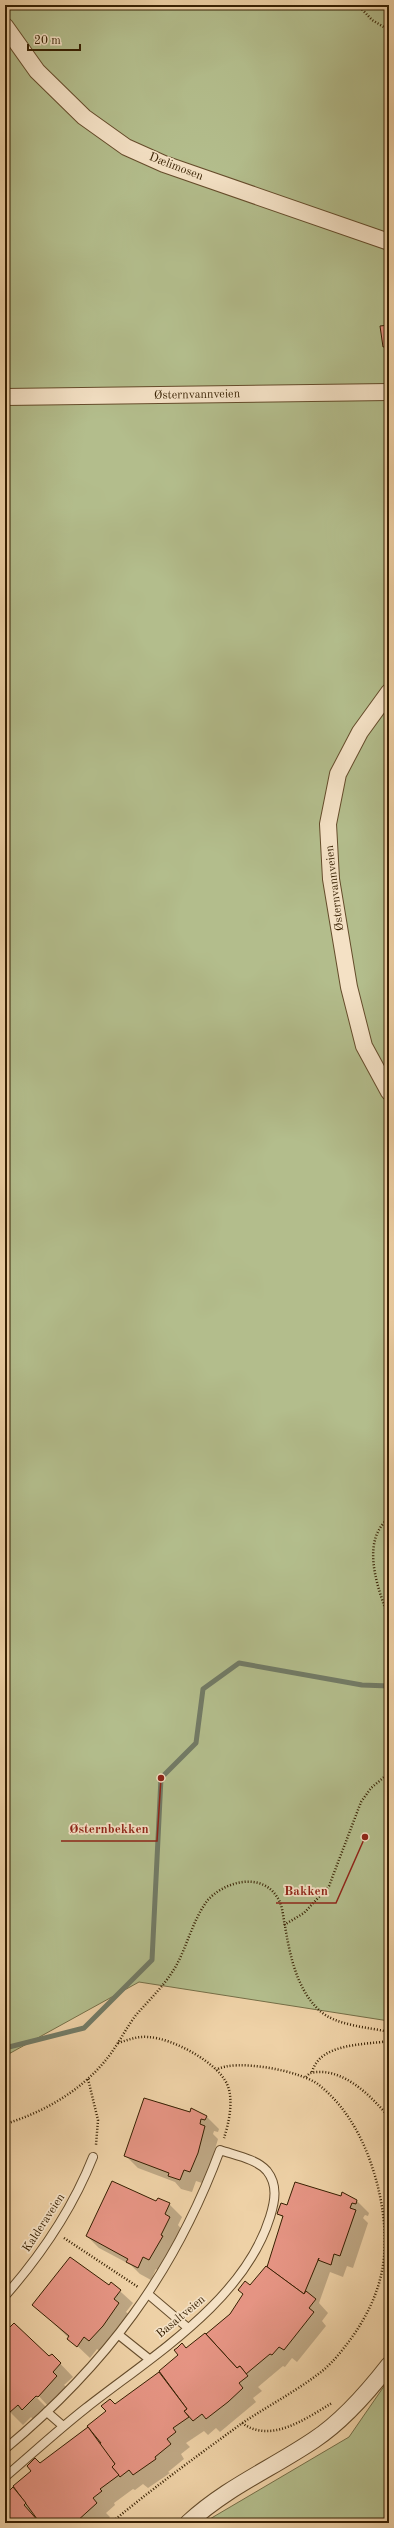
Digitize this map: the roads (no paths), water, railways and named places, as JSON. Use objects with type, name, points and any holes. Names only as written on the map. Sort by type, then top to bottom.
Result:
[{"type":"street","name":"Dælimosen","points":[[5,26],[37,71],[84,117],[126,146],[171,167],[389,242]]},
{"type":"street","name":"Østernvannveien","points":[[5,397],[389,392]]},
{"type":"street","name":"Østernvannveien","points":[[389,692],[360,732],[338,774],[328,824],[331,879],[349,987],[364,1046],[389,1092]]},
{"type":"street","points":[[188,2523],[231,2488],[314,2440],[360,2399],[389,2365]]},
{"type":"lane","name":"Basaltveien","points":[[5,2477],[63,2426],[188,2328],[230,2289],[251,2261],[267,2226],[274,2202],[274,2187],[264,2168],[220,2150],[186,2230],[148,2294]]},
{"type":"lane","name":"Kalderaveien","points":[[5,2296],[35,2261],[68,2213],[92,2157]]},
{"type":"lane","points":[[5,2449],[47,2412],[119,2335],[148,2294],[188,2328]]},
{"type":"lane","points":[[119,2335],[149,2359]]},
{"type":"lane","points":[[47,2412],[63,2426]]},
{"type":"waterway","points":[[5,2048],[84,2028],[152,1960],[161,1778],[196,1743],[203,1689],[239,1663],[362,1685],[389,1686]]},
{"type":"place","name":"Østernbekken","points":[[161,1778]]},
{"type":"place","name":"Bakken","points":[[365,1837]]}]
